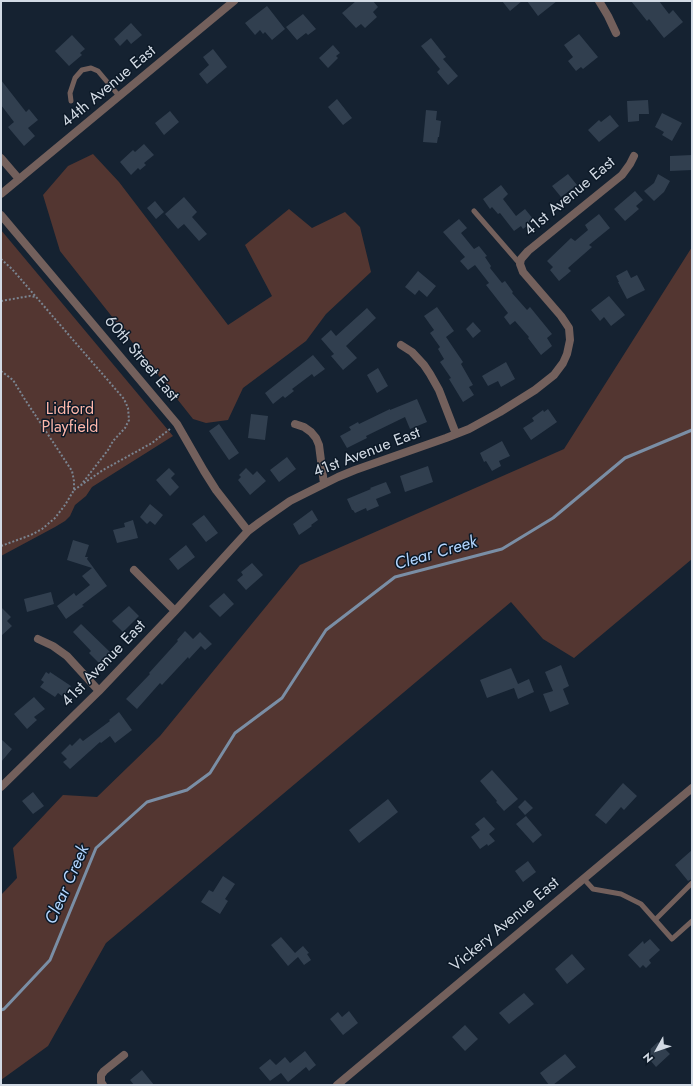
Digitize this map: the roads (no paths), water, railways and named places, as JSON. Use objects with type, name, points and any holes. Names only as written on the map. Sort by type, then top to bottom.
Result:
[{"type":"street","name":"44th Avenue East","points":[[1,194],[234,1]]},
{"type":"street","points":[[599,1],[616,32]]},
{"type":"street","name":"41st Avenue East","points":[[1,787],[99,690],[175,611],[248,531],[280,507],[355,470],[456,434],[488,419],[542,384],[558,371],[567,354],[570,336],[569,328],[523,272],[520,264],[521,259],[528,250],[622,174],[634,156]]},
{"type":"street","points":[[1,158],[19,179]]},
{"type":"street","name":"60th Street East","points":[[1,215],[177,424],[216,490],[248,531]]},
{"type":"street","points":[[401,345],[412,352],[430,374],[439,390],[456,434]]},
{"type":"street","points":[[296,424],[304,427],[316,438],[319,445],[324,484]]},
{"type":"street","points":[[134,570],[175,611]]},
{"type":"street","points":[[38,639],[53,646],[67,656],[99,690]]},
{"type":"street","name":"Vickery Avenue East","points":[[337,1085],[692,788]]},
{"type":"street","points":[[103,1085],[101,1082],[101,1075],[124,1055]]},
{"type":"lane","points":[[71,101],[70,92],[75,78],[82,70],[91,68],[98,71],[119,96]]},
{"type":"lane","points":[[474,211],[520,264]]},
{"type":"lane","points":[[583,878],[593,889],[621,894],[641,904],[672,939],[692,921]]},
{"type":"lane","points":[[655,920],[692,883]]},
{"type":"waterway","name":"Clear Creek","points":[[1,1010],[4,1009],[50,960],[96,848],[147,802],[187,790],[210,773],[235,733],[282,698],[326,630],[395,577],[502,549],[553,518],[625,458],[692,430]]},
{"type":"park label","name":"Lidford Playfield","points":[[70,419]]}]
